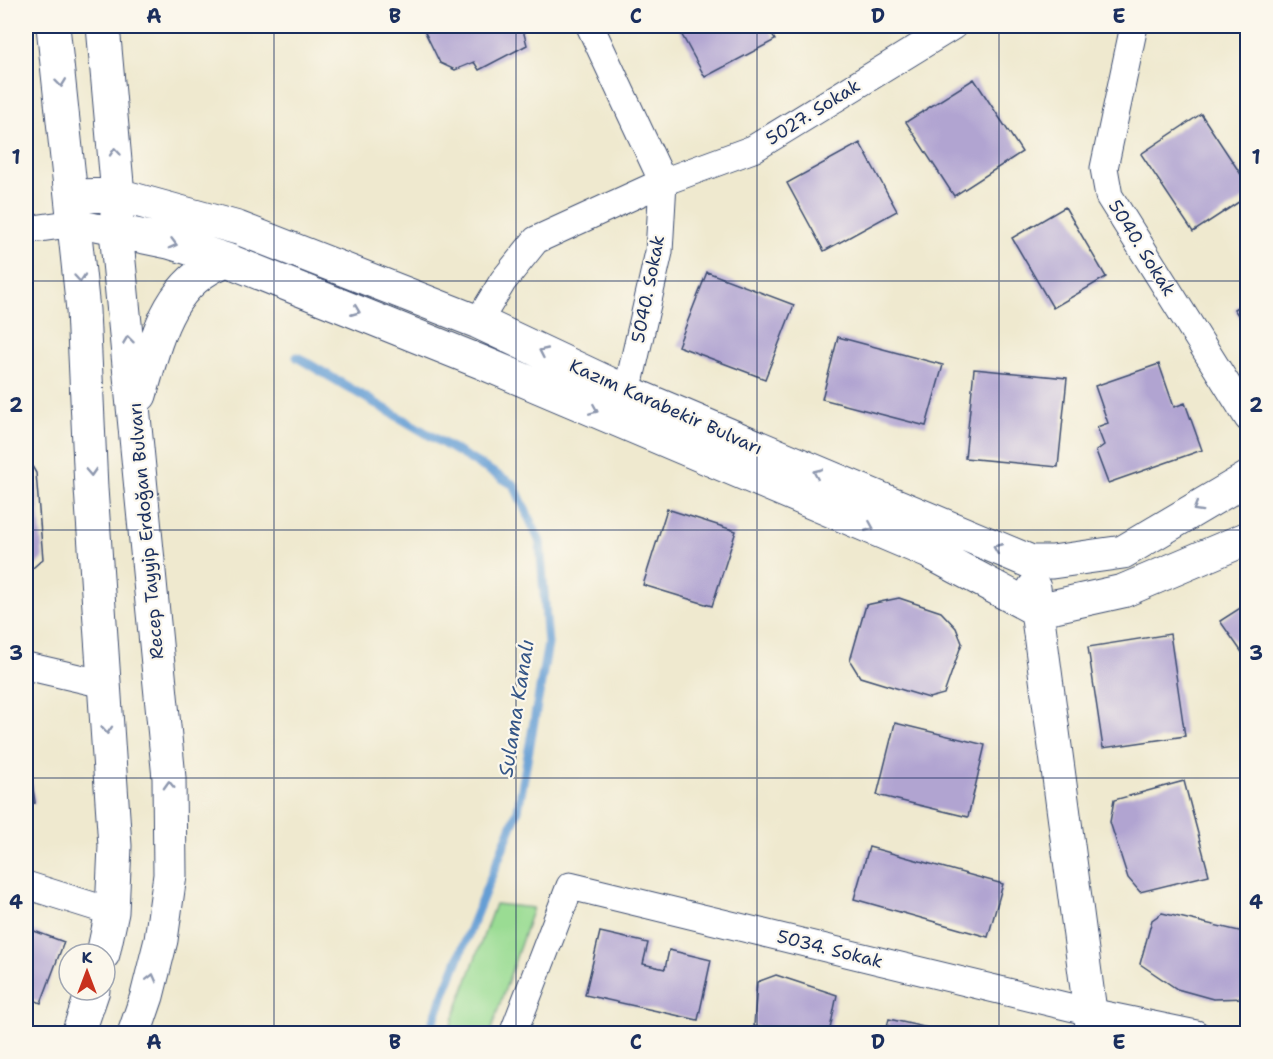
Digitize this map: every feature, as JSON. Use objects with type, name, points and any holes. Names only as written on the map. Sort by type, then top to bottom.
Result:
[{"type":"main road","points":[[53,26],[74,209],[115,846],[112,912],[106,942]]},
{"type":"main road","name":"Recep Tayyip Erdoğan Bulvarı","points":[[103,26],[118,195],[116,231],[169,778],[170,875],[161,940],[147,996],[134,1034]]},
{"type":"main road","name":"Kazım Karabekir Bulvarı","points":[[74,209],[118,195],[238,228],[478,322],[627,408],[929,552],[1037,610]]},
{"type":"main road","name":"Kazım Karabekir Bulvarı","points":[[116,231],[169,242],[227,260],[482,362],[627,408],[1031,562],[1052,562],[1124,552],[1248,478]]},
{"type":"main road","points":[[135,411],[156,343],[174,298],[207,267],[227,260]]},
{"type":"main road","points":[[1037,610],[1123,591],[1248,538]]},
{"type":"main road","points":[[1031,562],[1091,1023]]},
{"type":"main road","points":[[78,1034],[89,1002]]},
{"type":"street","name":"5040. Sokak","points":[[590,26],[663,182],[659,252],[627,408]]},
{"type":"street","name":"5027. Sokak","points":[[478,322],[503,281],[536,240],[663,182],[753,149],[953,26]]},
{"type":"street","name":"5040. Sokak","points":[[1134,26],[1104,168],[1109,196],[1248,418]]},
{"type":"street","points":[[26,230],[74,209],[116,231]]},
{"type":"street","points":[[26,666],[104,684]]},
{"type":"street","points":[[26,885],[112,912]]},
{"type":"street","name":"5034. Sokak","points":[[513,1034],[570,886],[1091,1023],[1196,1034]]},
{"type":"green space","points":[[495,904],[533,908],[490,1033],[448,1033]]},
{"type":"building","points":[[422,26],[522,26],[527,45],[479,70],[474,62],[455,70],[440,63]]},
{"type":"building","points":[[677,26],[767,26],[775,40],[705,77]]},
{"type":"building","points":[[974,79],[1022,152],[954,196],[906,122]]},
{"type":"building","points":[[1201,114],[1248,185],[1248,196],[1193,232],[1141,154]]},
{"type":"building","points":[[860,143],[897,211],[824,251],[787,183]]},
{"type":"building","points":[[1065,207],[1106,277],[1053,308],[1012,238]]},
{"type":"building","points":[[707,272],[794,305],[765,379],[678,346]]},
{"type":"building","points":[[1248,300],[1248,330],[1234,309]]},
{"type":"building","points":[[838,337],[943,365],[926,426],[822,399]]},
{"type":"building","points":[[1159,364],[1174,407],[1185,403],[1202,450],[1108,483],[1096,451],[1104,445],[1097,427],[1108,423],[1095,386]]},
{"type":"building","points":[[974,369],[1067,378],[1058,467],[965,458]]},
{"type":"building","points":[[26,456],[36,473],[43,559],[26,574]]},
{"type":"building","points":[[667,509],[736,531],[712,606],[643,585]]},
{"type":"building","points":[[899,598],[941,612],[956,628],[962,643],[944,694],[929,698],[860,677],[850,661],[866,605]]},
{"type":"building","points":[[1248,603],[1248,661],[1220,621]]},
{"type":"building","points":[[1170,634],[1185,736],[1103,748],[1088,647]]},
{"type":"building","points":[[895,723],[985,745],[968,817],[877,795]]},
{"type":"building","points":[[26,747],[35,803],[26,804]]},
{"type":"building","points":[[1184,781],[1209,875],[1140,892],[1128,878],[1110,822],[1114,800]]},
{"type":"building","points":[[869,847],[1003,884],[988,937],[854,899]]},
{"type":"building","points":[[1162,913],[1248,933],[1248,998],[1213,999],[1177,989],[1140,964],[1152,920]]},
{"type":"building","points":[[26,928],[64,942],[57,942],[57,961],[41,1003],[26,997]]},
{"type":"building","points":[[600,932],[648,943],[643,964],[665,969],[669,950],[711,960],[698,1020],[585,995]]},
{"type":"building","points":[[776,975],[837,995],[829,1034],[783,1034],[754,1026],[757,982]]},
{"type":"building","points":[[889,1019],[950,1033],[950,1034],[885,1034]]},
{"type":"waterway","name":"Sulama Kanalı","points":[[297,357],[514,485],[540,542],[548,644],[518,810],[428,1034]]}]
